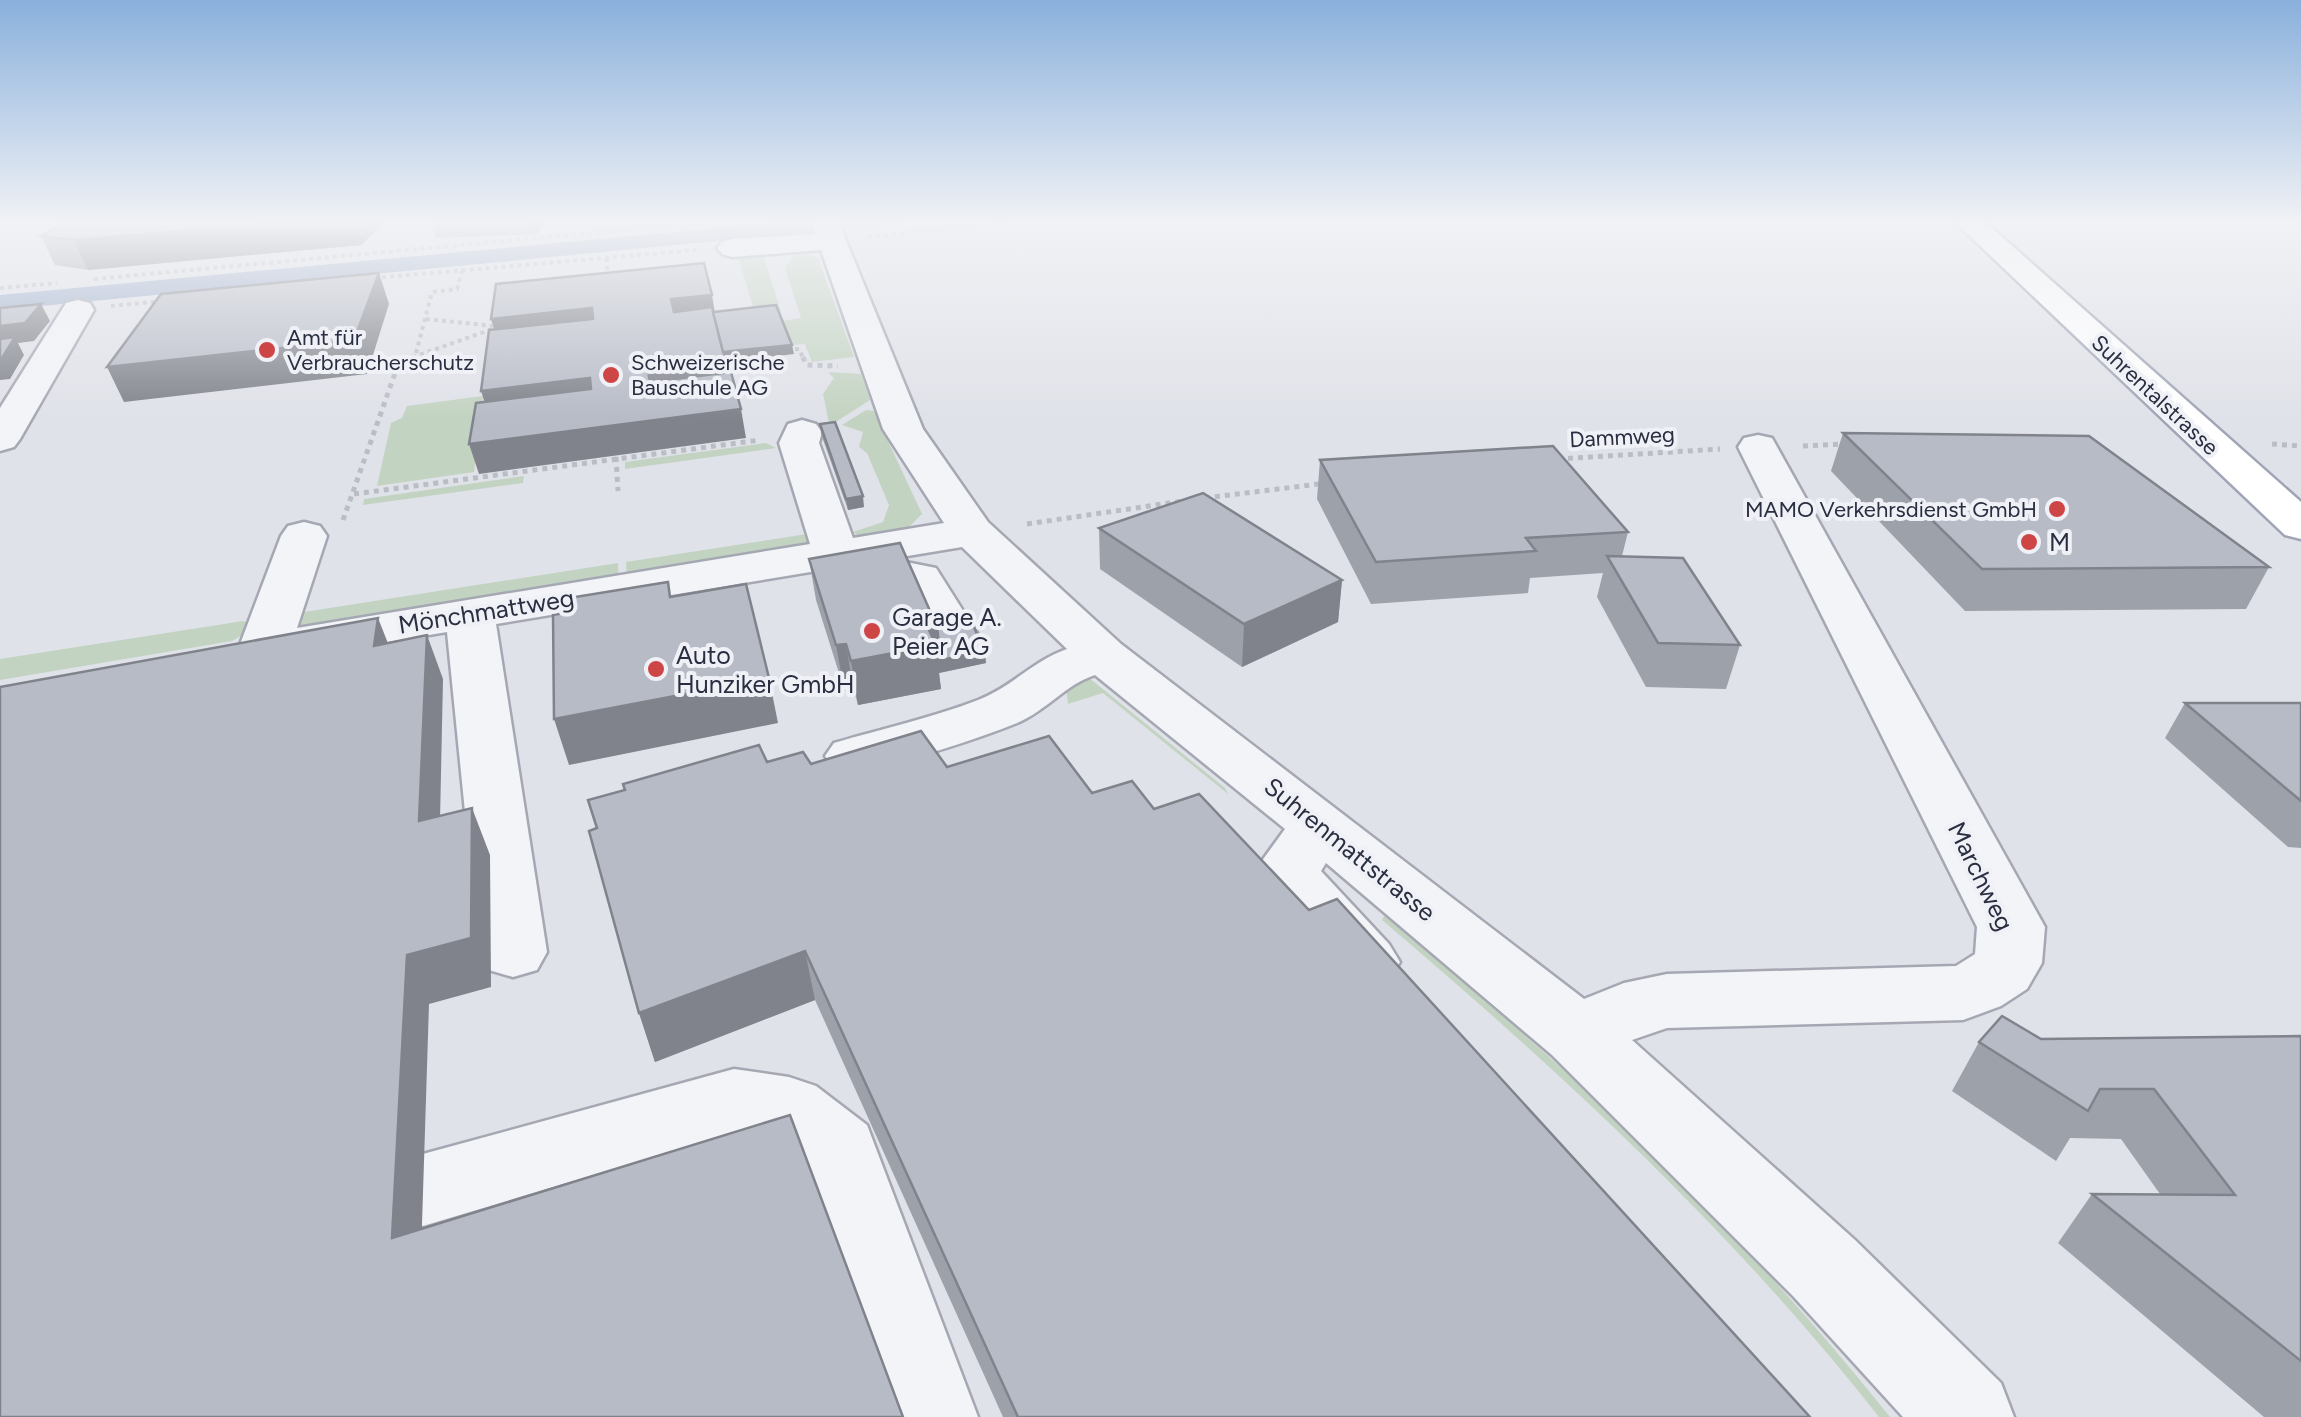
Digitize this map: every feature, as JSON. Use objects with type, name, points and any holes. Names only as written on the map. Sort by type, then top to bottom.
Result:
[{"type":"main road","name":"Suhrentalstrasse","points":[[2039,287],[2301,526]]},
{"type":"street","name":"Suhrenmattstrasse","points":[[849,287],[903,429],[972,532],[1082,662],[1322,826],[1578,1036],[1824,1268],[1968,1417]]},
{"type":"street","points":[[39,314],[81,290]]},
{"type":"street","points":[[2,433],[81,290]]},
{"type":"street","points":[[801,433],[799,443],[819,557],[809,584],[828,588],[906,576],[920,578],[963,651],[995,673],[1082,662]]},
{"type":"street","name":"Marchweg","points":[[1578,1036],[1624,1011],[1667,1002],[1963,993],[1997,979],[2012,956],[2012,927],[1758,447]]},
{"type":"street","name":"Mönchmattweg","points":[[322,530],[246,650],[562,599],[563,632],[734,604],[731,572],[819,557]]},
{"type":"street","points":[[819,557],[972,532]]},
{"type":"street","points":[[470,614],[514,952]]},
{"type":"street","points":[[804,769],[1000,711],[1082,662]]},
{"type":"street","points":[[1322,826],[1284,873],[1416,1016]]},
{"type":"street","points":[[423,1190],[734,1102],[789,1109],[839,1149],[931,1417]]},
{"type":"path","points":[[81,290],[114,287]]},
{"type":"path","points":[[322,530],[348,515],[399,362],[414,359],[432,292],[458,287]]},
{"type":"path","points":[[609,287],[609,298]]},
{"type":"path","points":[[0,288],[81,290],[175,300]]},
{"type":"path","points":[[416,353],[501,326],[426,320]]},
{"type":"path","points":[[776,352],[799,348],[805,363]]},
{"type":"path","points":[[354,494],[801,433]]},
{"type":"path","points":[[2261,443],[2301,446]]},
{"type":"path","name":"Dammweg","points":[[1541,460],[1852,444]]},
{"type":"path","points":[[616,457],[618,491]]},
{"type":"path","points":[[972,532],[1329,482]]},
{"type":"green space","points":[[747,287],[773,287],[781,312],[756,316]]},
{"type":"green space","points":[[791,287],[829,287],[854,357],[812,362],[805,344],[792,345],[782,321],[801,318]]},
{"type":"green space","points":[[828,372],[861,374],[870,400],[834,423],[829,423],[823,394],[834,378]]},
{"type":"green space","points":[[483,396],[474,472],[377,486],[391,423],[402,418],[407,406]]},
{"type":"green space","points":[[866,410],[874,411],[922,514],[905,531],[861,538],[853,532],[883,522],[889,505],[867,453],[859,447],[863,432],[842,425]]},
{"type":"green space","points":[[766,443],[776,448],[625,469],[625,462]]},
{"type":"green space","points":[[524,476],[523,483],[363,505],[364,499]]},
{"type":"green space","points":[[807,534],[811,549],[627,578],[626,562]]},
{"type":"green space","points":[[618,563],[619,580],[295,629],[298,614],[304,612]]},
{"type":"green space","points":[[248,623],[244,634],[232,641],[0,680],[0,659]]},
{"type":"green space","points":[[1088,677],[1228,794],[1103,693],[1068,704],[1066,687]]},
{"type":"green space","points":[[1384,916],[1421,942],[1592,1096],[1697,1198],[1796,1305],[1890,1417],[1879,1417],[1765,1283],[1643,1156],[1515,1036],[1382,920]]},
{"type":"water","points":[[84,287],[237,287],[0,310],[0,295]]},
{"type":"building","points":[[232,287],[374,287],[354,340],[107,367],[161,294]]},
{"type":"building","name":"Schweizerische Bauschule AG","points":[[496,287],[710,287],[712,295],[671,299],[674,312],[712,307],[726,362],[648,371],[650,382],[731,372],[741,409],[469,444],[476,403],[591,389],[590,378],[481,391],[489,330],[593,319],[592,308],[491,319]]},
{"type":"building","points":[[41,304],[25,323],[0,326],[0,308]]},
{"type":"building","points":[[776,305],[792,345],[723,352],[713,312]]},
{"type":"building","points":[[15,337],[0,361],[0,339]]},
{"type":"building","points":[[835,422],[863,496],[846,499],[820,424]]},
{"type":"building","points":[[1843,433],[2089,436],[2269,567],[1982,569]]},
{"type":"building","points":[[1553,446],[1628,532],[1526,538],[1536,551],[1376,562],[1320,460]]},
{"type":"building","points":[[1203,493],[1342,580],[1244,624],[1099,528]]},
{"type":"building","points":[[900,543],[938,629],[929,630],[936,645],[851,661],[846,644],[836,645],[809,559]]},
{"type":"building","points":[[1607,556],[1683,558],[1740,645],[1658,643]]},
{"type":"building","points":[[668,582],[670,597],[746,584],[769,678],[554,719],[553,615],[575,611],[575,597]]},
{"type":"building","points":[[378,618],[374,646],[427,635],[419,821],[472,808],[471,938],[407,955],[392,1238],[790,1115],[903,1417],[0,1417],[0,687]]},
{"type":"building","points":[[971,621],[985,651],[941,660],[937,627]]},
{"type":"building","points":[[2185,703],[2301,703],[2301,801]]},
{"type":"building","points":[[921,731],[947,767],[1049,736],[1092,793],[1132,781],[1154,809],[1199,794],[1309,910],[1337,899],[1810,1417],[1018,1417],[805,951],[639,1013],[589,831],[597,828],[588,800],[625,790],[623,784],[759,745],[767,762],[803,752],[811,764]]},
{"type":"building","points":[[2002,1016],[2041,1039],[2301,1036],[2301,1361],[2092,1194],[2235,1195],[2154,1089],[2100,1089],[2088,1111],[1979,1042]]},
{"type":"place","name":"Amt für Verbraucherschutz","points":[[267,350]]},
{"type":"place","name":"Schweizerische Bauschule AG","points":[[611,375]]},
{"type":"place","name":"MAMO Verkehrsdienst GmbH","points":[[2057,509]]},
{"type":"place","name":"M","points":[[2029,542]]},
{"type":"place","name":"Garage A. Peier AG","points":[[872,631]]},
{"type":"place","name":"Auto Hunziker GmbH","points":[[656,669]]}]
